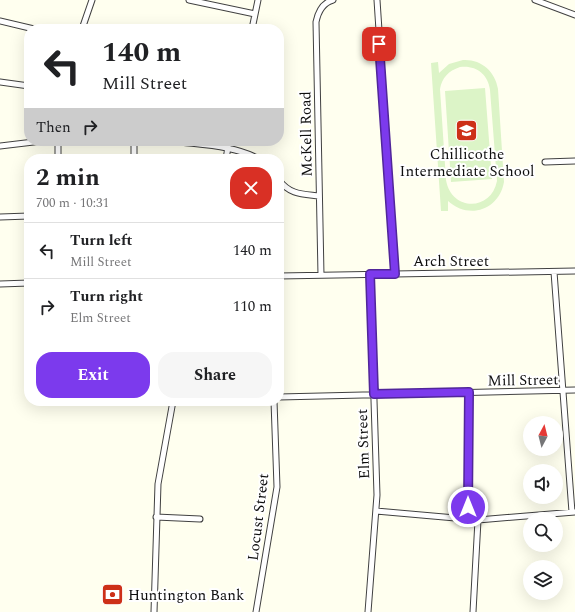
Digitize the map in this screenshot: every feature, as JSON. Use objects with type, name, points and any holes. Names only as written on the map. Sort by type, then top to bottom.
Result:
[{"type":"street","points":[[84,24],[92,0]]},
{"type":"street","points":[[189,0],[255,14]]},
{"type":"street","points":[[253,24],[258,0]]},
{"type":"street","name":"McKell Road","points":[[321,275],[316,22],[322,7],[329,1],[333,0]]},
{"type":"street","points":[[376,0],[395,274]]},
{"type":"street","points":[[535,0],[575,15]]},
{"type":"street","points":[[0,22],[24,27]]},
{"type":"street","points":[[0,82],[24,85]]},
{"type":"street","points":[[0,146],[24,143]]},
{"type":"street","points":[[212,146],[228,148],[250,154]]},
{"type":"street","points":[[227,154],[228,148]]},
{"type":"street","points":[[545,162],[575,160]]},
{"type":"street","points":[[284,186],[291,191],[301,194],[319,196]]},
{"type":"street","points":[[0,217],[24,216]]},
{"type":"street","name":"Arch Street","points":[[284,276],[575,271]]},
{"type":"street","points":[[376,511],[478,520],[574,512],[554,272]]},
{"type":"street","name":"Elm Street","points":[[368,612],[376,511],[370,274]]},
{"type":"street","points":[[0,284],[24,283]]},
{"type":"street","name":"Mill Street","points":[[284,397],[575,390]]},
{"type":"street","points":[[468,519],[469,392]]},
{"type":"street","points":[[154,612],[158,476],[172,406]]},
{"type":"street","name":"Locust Street","points":[[256,612],[277,487],[274,406]]},
{"type":"street","points":[[156,517],[200,518]]},
{"type":"street","points":[[473,612],[478,520]]},
{"type":"green space","points":[[463,60],[470,60],[481,64],[486,67],[494,77],[498,89],[504,182],[501,192],[490,205],[474,211],[456,207],[448,201],[448,211],[441,211],[431,63],[438,62],[439,73],[449,64]],"holes":[[[460,67],[476,69],[484,75],[489,84],[497,181],[493,191],[487,198],[480,202],[471,204],[455,198],[449,190],[446,180],[440,89],[442,81],[449,73]]]},
{"type":"green space","points":[[485,88],[492,179],[451,182],[445,91]]},
{"type":"place","name":"Chillicothe Intermediate School","points":[[467,131]]},
{"type":"place","name":"Huntington Bank","points":[[113,595]]},
{"type":"route","points":[[379,44],[395,274],[370,274],[374,394],[469,392],[468,507]]}]
